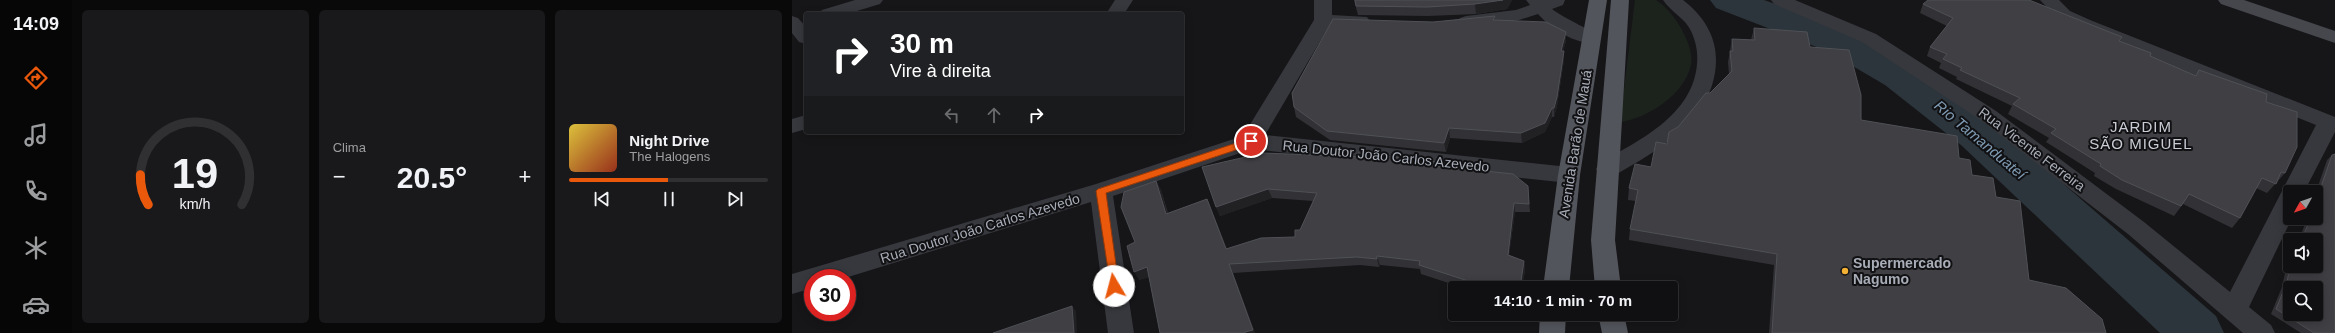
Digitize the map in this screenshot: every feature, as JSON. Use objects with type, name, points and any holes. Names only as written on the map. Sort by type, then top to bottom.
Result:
[{"type":"main road","name":"Avenida Barão de Mauá","points":[[1557,281],[1569,175],[1598,0]]},
{"type":"main road","name":"Avenida Barão de Mauá","points":[[1607,281],[1603,240],[1620,0]]},
{"type":"main road","points":[[1552,333],[1553,321]]},
{"type":"main road","points":[[1612,321],[1615,333]]},
{"type":"street","points":[[835,12],[874,0]]},
{"type":"street","points":[[1116,12],[1124,0]]},
{"type":"street","points":[[1251,141],[1323,20],[1323,0]]},
{"type":"street","points":[[1452,23],[1483,22],[1519,16],[1547,2],[1564,0]]},
{"type":"street","points":[[1607,169],[1668,131],[1691,108],[1706,78],[1706,44],[1698,24],[1682,7],[1672,0]]},
{"type":"street","name":"Rua Vicente Ferreira","points":[[1780,0],[1869,38],[1976,107],[2136,228],[2262,333]]},
{"type":"street","points":[[2049,0],[2053,7],[2064,15],[2083,24],[2331,123],[2297,185]]},
{"type":"street","points":[[2227,0],[2335,37]]},
{"type":"street","points":[[1547,2],[1569,30],[1591,38]]},
{"type":"street","points":[[1323,20],[1376,22]]},
{"type":"street","points":[[792,126],[804,123]]},
{"type":"street","name":"Rua Doutor João Carlos Azevedo","points":[[792,284],[1101,191],[1251,141],[1569,175]]},
{"type":"street","points":[[1101,191],[1121,333]]},
{"type":"street","points":[[2234,310],[2283,212]]},
{"type":"shaded area","points":[[1635,0],[1656,0],[1664,6],[1677,21],[1688,42],[1691,55],[1691,65],[1681,86],[1673,95],[1653,110],[1642,116],[1620,122]]},
{"type":"building","points":[[1355,0],[1503,0],[1475,4],[1427,7],[1356,6]]},
{"type":"building","points":[[1928,0],[2029,0],[2122,37],[2119,41],[2151,53],[2150,56],[2196,76],[2199,70],[2267,94],[2266,102],[2297,112],[2297,147],[2285,173],[2281,172],[2276,184],[2262,178],[2240,218],[2189,194],[2181,206],[2122,180],[2100,166],[2101,164],[2051,133],[2056,129],[2013,104],[2020,98],[1960,70],[1962,68],[1943,59],[1947,54],[1930,47],[1953,18],[1923,4]]},
{"type":"building","points":[[1495,16],[1493,20],[1546,22],[1566,32],[1561,51],[1564,51],[1557,97],[1554,108],[1552,108],[1545,123],[1521,133],[1449,128],[1444,143],[1327,131],[1294,107],[1292,93],[1333,19],[1433,22]]},
{"type":"building","points":[[1754,28],[1807,32],[1810,47],[1849,50],[1861,95],[1861,120],[1957,136],[1959,158],[1970,160],[1972,175],[1993,178],[1996,197],[2020,201],[2029,280],[2066,288],[2102,319],[2106,333],[1772,333],[1777,254],[1630,229],[1638,190],[1629,188],[1635,164],[1651,167],[1656,142],[1667,144],[1669,132],[1678,127],[1706,93],[1710,93],[1732,71],[1730,51],[1733,51],[1732,39],[1755,40]]},
{"type":"building","points":[[1263,153],[1363,157],[1358,153],[1439,162],[1438,166],[1513,174],[1528,186],[1529,204],[1514,203],[1508,255],[1524,261],[1521,281],[1468,281],[1419,265],[1420,261],[1377,256],[1377,259],[1357,257],[1229,264],[1253,330],[1245,333],[1160,333],[1147,267],[1134,272],[1127,246],[1135,242],[1121,207],[1124,192],[1156,181],[1166,214],[1207,199],[1226,249],[1261,238],[1295,237],[1295,230],[1300,230],[1317,193],[1268,189],[1216,207],[1202,167]]},
{"type":"building","points":[[2335,154],[2335,333],[2314,333],[2295,321],[2323,321],[2323,281],[2287,281],[2289,273],[2323,273],[2323,233],[2304,233],[2308,225],[2323,225],[2323,185],[2322,185],[2332,155]]},
{"type":"building","points":[[2283,292],[2283,313],[2276,309]]},
{"type":"building","points":[[1072,306],[1074,333],[993,333]]},
{"type":"waterway","name":"Rio Tamanduateí","points":[[1729,0],[1841,42],[1900,76],[1977,134],[2197,333]]},
{"type":"place","name":"Supermercado Nagumo","points":[[1845,271]]},
{"type":"district","name":"JARDIM SÃO MIGUEL","points":[[2141,136]]},
{"type":"route","points":[[1114,286],[1101,191],[1251,141]]}]
